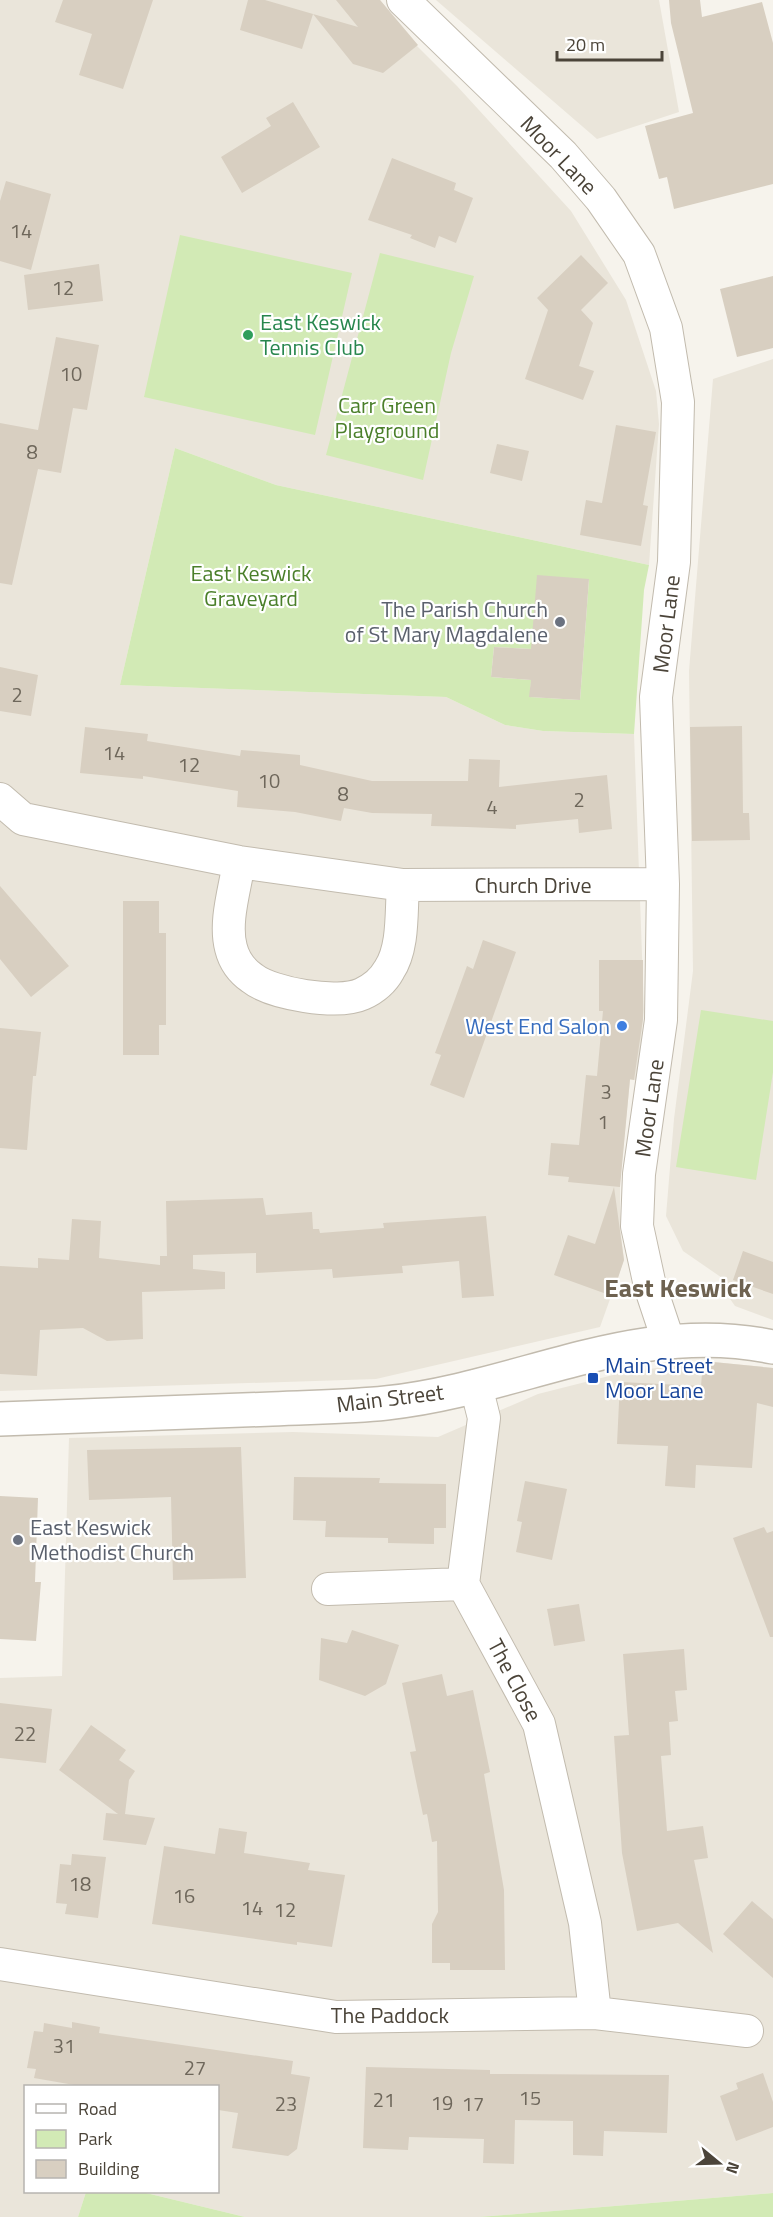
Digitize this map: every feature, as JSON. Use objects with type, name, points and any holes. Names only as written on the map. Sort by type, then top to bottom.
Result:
[{"type":"street","name":"Moor Lane","points":[[403,0],[563,155],[601,199],[639,254],[666,328],[678,402],[674,562],[656,697],[663,884],[661,1020],[639,1174],[637,1226],[650,1286],[668,1340]]},
{"type":"street","name":"Church Drive","points":[[0,799],[23,819],[239,862],[403,885],[663,884]]},
{"type":"street","points":[[239,862],[228,933],[239,966],[252,978],[267,987],[322,998],[341,999],[361,995],[378,984],[390,969],[398,951],[403,885]]},
{"type":"street","name":"Main Street","points":[[0,1419],[387,1403],[476,1386],[605,1351],[668,1340],[737,1339],[773,1347]]},
{"type":"street","points":[[328,1589],[464,1584],[484,1418],[476,1386]]},
{"type":"street","name":"The Close","points":[[464,1584],[539,1724],[585,1923],[595,2013]]},
{"type":"street","name":"The Paddock","points":[[0,1964],[336,2017],[595,2013],[747,2031]]},
{"type":"shaded area","points":[[0,0],[380,0],[417,46],[457,86],[571,211],[626,300],[656,391],[659,424],[649,565],[276,485],[175,448],[120,685],[446,697],[505,725],[543,731],[634,734],[644,1010],[637,1080],[630,1080],[620,1182],[620,1227],[624,1260],[600,1327],[376,1379],[0,1391]]},
{"type":"shaded area","points":[[436,0],[659,0],[679,112],[597,139]]},
{"type":"shaded area","points":[[773,359],[773,1320],[735,1306],[728,1296],[728,1282],[683,1251],[666,1216],[674,1119],[693,971],[689,671],[713,379]]},
{"type":"shaded area","points":[[703,1361],[773,1368],[773,2193],[479,2217],[245,2217],[146,2193],[219,2193],[219,2085],[24,2085],[24,2193],[86,2193],[78,2217],[0,2217],[0,1678],[62,1676],[69,1438],[293,1432],[438,1437],[538,1394],[617,1374]]},
{"type":"green space","name":"East Keswick Tennis Club","points":[[180,235],[352,273],[315,435],[144,397]]},
{"type":"green space","name":"Carr Green Playground","points":[[380,253],[474,276],[451,353],[423,480],[326,455]]},
{"type":"green space","name":"East Keswick Graveyard","points":[[175,448],[276,485],[649,565],[644,590],[634,734],[543,731],[505,725],[446,697],[120,685]],"holes":[[[589,579],[580,700],[530,697],[531,680],[491,677],[494,647],[531,649]]]},
{"type":"green space","points":[[701,1010],[773,1021],[773,1072],[756,1180],[676,1167]]},
{"type":"green space","points":[[86,2193],[146,2193],[245,2217],[78,2217]]},
{"type":"green space","points":[[773,2193],[773,2217],[479,2217]]},
{"type":"building","points":[[63,0],[153,0],[123,89],[79,75],[92,34],[55,22]]},
{"type":"building","points":[[248,0],[265,0],[313,14],[302,49],[240,30]]},
{"type":"building","points":[[336,0],[380,0],[418,45],[383,73],[353,64],[313,14],[358,27]]},
{"type":"building","points":[[669,0],[700,0],[702,17],[762,2],[773,43],[773,184],[674,209],[667,177],[659,179],[645,126],[693,113],[671,23]]},
{"type":"building","points":[[293,102],[320,147],[242,193],[221,157],[271,126],[266,118]]},
{"type":"building","points":[[392,158],[456,183],[454,190],[473,198],[456,243],[439,236],[435,248],[410,238],[412,235],[368,220]]},
{"type":"building","points":[[6,181],[51,194],[31,270],[0,261],[0,201]]},
{"type":"building","points":[[581,255],[608,283],[581,310],[593,323],[579,366],[594,371],[583,400],[525,379],[548,310],[537,298]]},
{"type":"building","points":[[99,264],[103,301],[28,310],[24,275]]},
{"type":"building","points":[[773,276],[773,348],[737,357],[720,289]]},
{"type":"building","points":[[56,337],[99,345],[87,410],[73,408],[61,473],[38,469],[12,585],[0,583],[0,423],[38,430]]},
{"type":"building","points":[[616,425],[656,432],[643,505],[648,506],[641,546],[580,535],[586,500],[602,503]]},
{"type":"building","points":[[497,444],[529,451],[522,481],[490,473]]},
{"type":"building","name":"The Parish Church of St Mary Magdalene","points":[[537,575],[589,579],[580,700],[529,697],[531,680],[491,677],[494,647],[531,649]]},
{"type":"building","points":[[0,667],[38,675],[31,716],[0,711]]},
{"type":"building","points":[[742,726],[743,813],[749,813],[750,840],[692,841],[690,727]]},
{"type":"building","points":[[85,727],[148,734],[147,741],[240,756],[241,750],[300,755],[300,765],[372,781],[468,781],[469,759],[500,760],[499,787],[607,775],[612,829],[579,833],[578,819],[516,825],[516,829],[431,826],[432,814],[372,813],[344,808],[341,821],[295,812],[237,807],[238,791],[143,776],[143,779],[80,773]]},
{"type":"building","points":[[0,886],[69,966],[31,997],[0,959]]},
{"type":"building","points":[[123,901],[159,901],[159,933],[166,933],[166,1025],[159,1025],[159,1055],[123,1055]]},
{"type":"building","points":[[483,940],[516,952],[464,1098],[430,1085],[441,1055],[435,1053],[467,966],[473,969]]},
{"type":"building","points":[[599,960],[643,960],[643,1019],[634,1080],[630,1079],[620,1187],[568,1182],[569,1177],[548,1175],[551,1143],[579,1145],[586,1075],[597,1076],[603,1011],[599,1011]]},
{"type":"building","points":[[0,1028],[41,1032],[36,1076],[33,1076],[27,1150],[0,1148]]},
{"type":"building","points":[[614,1187],[624,1260],[612,1296],[554,1275],[568,1235],[595,1244]]},
{"type":"building","points":[[263,1198],[266,1215],[312,1212],[313,1229],[319,1229],[320,1233],[384,1228],[383,1223],[486,1216],[494,1296],[462,1298],[459,1261],[402,1266],[403,1273],[333,1278],[332,1269],[256,1273],[256,1253],[193,1255],[193,1269],[225,1272],[225,1289],[142,1292],[143,1339],[107,1341],[83,1328],[40,1330],[37,1376],[0,1374],[0,1266],[38,1268],[38,1258],[69,1260],[72,1219],[101,1221],[99,1258],[160,1265],[160,1256],[167,1256],[166,1201]]},
{"type":"building","points":[[743,1251],[773,1262],[773,1294],[733,1280]]},
{"type":"building","points":[[703,1361],[773,1368],[773,1407],[757,1403],[752,1468],[696,1465],[695,1488],[665,1486],[668,1446],[617,1444],[620,1382],[701,1386]]},
{"type":"building","points":[[241,1447],[246,1578],[173,1580],[171,1497],[89,1500],[87,1450]]},
{"type":"building","points":[[294,1477],[380,1478],[379,1483],[446,1484],[446,1528],[434,1528],[434,1544],[388,1543],[388,1538],[325,1537],[326,1521],[293,1520]]},
{"type":"building","points":[[525,1481],[567,1489],[552,1560],[516,1552],[522,1522],[517,1521]]},
{"type":"building","name":"East Keswick Methodist Church","points":[[0,1496],[38,1498],[35,1582],[41,1582],[36,1641],[0,1639]]},
{"type":"building","points":[[764,1527],[767,1533],[773,1531],[773,1637],[770,1637],[733,1538]]},
{"type":"building","points":[[579,1604],[585,1641],[554,1646],[547,1609]]},
{"type":"building","points":[[352,1630],[399,1645],[386,1684],[365,1696],[319,1680],[321,1638],[347,1643]]},
{"type":"building","points":[[684,1649],[687,1690],[675,1691],[678,1721],[669,1722],[671,1755],[661,1756],[667,1831],[703,1826],[708,1858],[694,1860],[713,1953],[678,1923],[637,1931],[622,1853],[614,1736],[629,1735],[623,1654]]},
{"type":"building","points":[[442,1674],[447,1696],[473,1690],[490,1772],[484,1774],[504,1890],[505,1970],[450,1970],[450,1963],[432,1963],[432,1924],[438,1912],[437,1841],[432,1842],[427,1814],[423,1815],[410,1752],[416,1751],[402,1683]]},
{"type":"building","points":[[0,1703],[52,1709],[46,1763],[0,1758]]},
{"type":"building","points":[[91,1725],[126,1750],[119,1760],[135,1771],[129,1780],[125,1814],[155,1818],[146,1845],[103,1840],[106,1813],[118,1814],[59,1770]]},
{"type":"building","points":[[219,1828],[247,1832],[244,1853],[310,1863],[308,1870],[345,1875],[332,1947],[297,1942],[297,1945],[152,1924],[164,1846],[215,1854]]},
{"type":"building","points":[[72,1854],[106,1857],[98,1918],[65,1914],[67,1904],[56,1903],[60,1864],[71,1865]]},
{"type":"building","points":[[752,1901],[773,1919],[773,1978],[723,1934]]},
{"type":"building","points":[[72,2022],[100,2027],[99,2033],[293,2061],[291,2074],[310,2077],[297,2149],[288,2156],[232,2148],[238,2113],[219,2110],[219,2085],[74,2085],[34,2078],[36,2069],[27,2068],[34,2031],[43,2032],[44,2023],[72,2028]]},
{"type":"building","points":[[366,2067],[490,2070],[490,2074],[669,2075],[667,2133],[604,2131],[603,2156],[573,2155],[573,2121],[515,2120],[514,2164],[483,2163],[484,2139],[409,2137],[408,2150],[363,2148]]},
{"type":"building","points":[[763,2073],[773,2102],[773,2127],[736,2141],[720,2096],[738,2089],[736,2083]]},
{"type":"place","name":"East Keswick Tennis Club","points":[[248,335]]},
{"type":"place","name":"The Parish Church of St Mary Magdalene","points":[[560,622]]},
{"type":"place","name":"West End Salon","points":[[622,1026]]},
{"type":"place","name":"Main Street Moor Lane","points":[[593,1378]]},
{"type":"place","name":"East Keswick Methodist Church","points":[[18,1540]]},
{"type":"district","name":"East Keswick","points":[[678,1288]]}]
